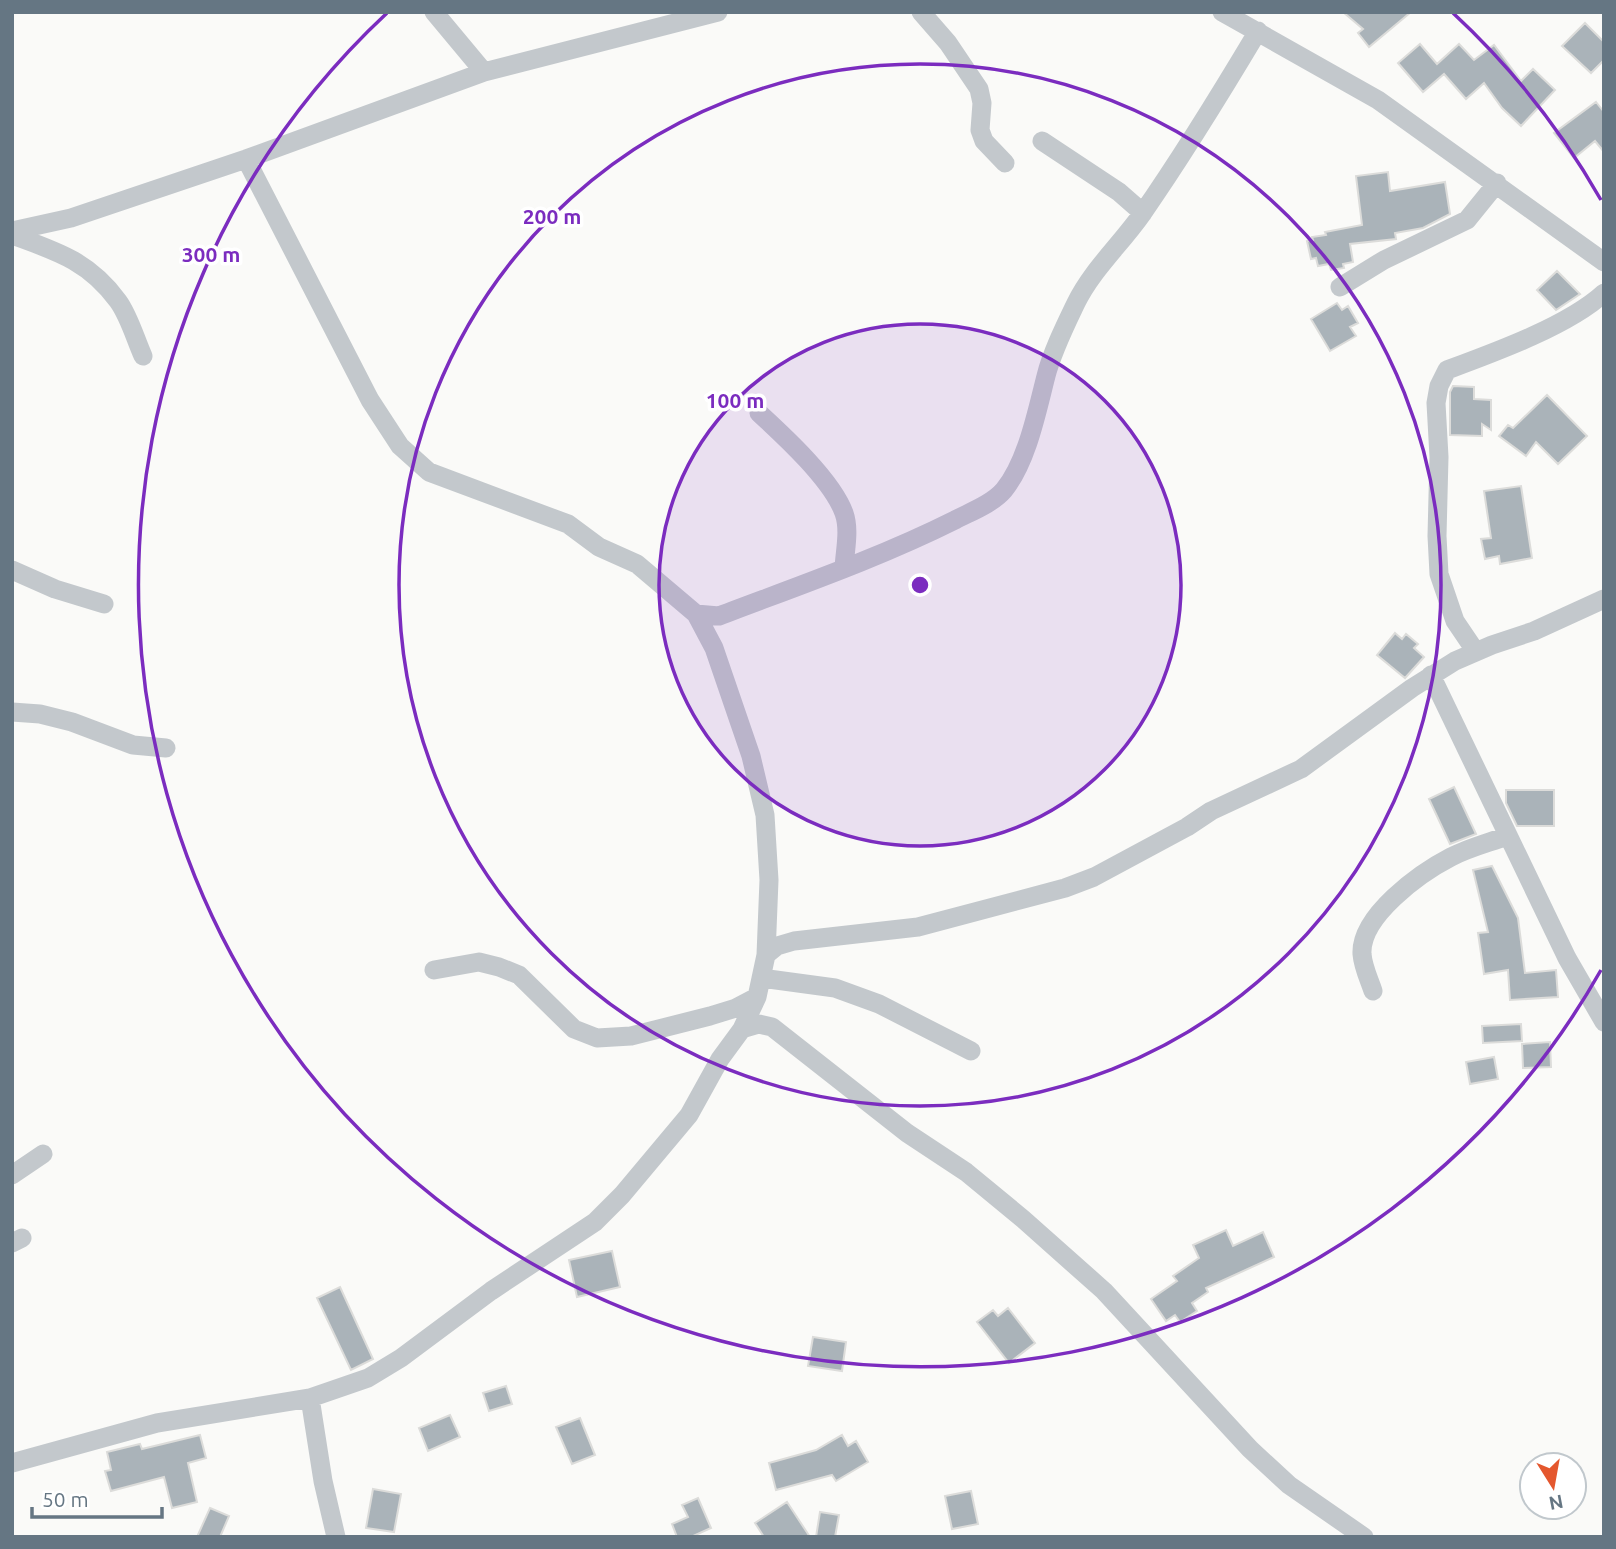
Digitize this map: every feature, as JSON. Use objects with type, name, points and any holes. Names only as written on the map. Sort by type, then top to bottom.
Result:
[{"type":"street","points":[[434,12],[484,72]]},
{"type":"street","points":[[12,233],[71,218],[246,159],[484,72],[718,12]]},
{"type":"street","points":[[920,12],[948,43],[979,89],[982,103],[980,130],[984,141],[1005,163]]},
{"type":"street","points":[[1222,12],[1378,100],[1604,262]]},
{"type":"street","points":[[696,614],[719,616],[844,568],[916,539],[978,508],[1003,491],[1014,472],[1037,415],[1046,374],[1077,302],[1095,273],[1143,213],[1258,31]]},
{"type":"street","points":[[1042,141],[1119,192],[1143,213]]},
{"type":"street","points":[[12,1463],[157,1423],[310,1398],[368,1378],[401,1358],[491,1291],[595,1223],[622,1195],[689,1115],[720,1059],[742,1029],[759,988],[766,955],[769,880],[765,815],[751,756],[714,648],[696,614],[637,564],[599,547],[568,524],[429,472],[400,446],[370,400],[246,159]]},
{"type":"street","points":[[1340,287],[1384,260],[1467,219],[1497,183]]},
{"type":"street","points":[[12,233],[71,258],[90,270],[119,302],[143,356]]},
{"type":"street","points":[[1476,652],[1455,621],[1439,574],[1436,403],[1439,386],[1447,370],[1564,320],[1587,308],[1604,293]]},
{"type":"street","points":[[758,413],[796,449],[839,503],[846,527],[844,568]]},
{"type":"street","points":[[12,570],[55,589],[104,604]]},
{"type":"street","points":[[766,955],[777,946],[794,941],[918,927],[1065,888],[1094,877],[1211,811],[1301,769],[1432,675],[1476,652],[1534,631],[1604,599]]},
{"type":"street","points":[[1432,675],[1567,958],[1604,1022]]},
{"type":"street","points":[[12,712],[40,714],[72,722],[133,745],[166,748]]},
{"type":"street","points":[[1373,991],[1366,974],[1362,952],[1367,930],[1380,912],[1415,880],[1451,857],[1507,835]]},
{"type":"street","points":[[434,970],[479,962],[519,975],[574,1029],[597,1038],[631,1036],[710,1017],[736,1008],[759,988],[835,988],[879,1004],[971,1051]]},
{"type":"street","points":[[742,1029],[759,1024],[772,1027],[863,1100],[985,1188],[1104,1291],[1250,1449],[1289,1485],[1364,1537]]},
{"type":"street","points":[[12,1175],[43,1154]]},
{"type":"street","points":[[310,1398],[323,1481],[336,1537]]},
{"type":"building","points":[[1343,12],[1411,12],[1369,47],[1358,33],[1363,29]]},
{"type":"building","points":[[1585,23],[1604,42],[1604,60],[1591,73],[1562,46]]},
{"type":"building","points":[[1420,44],[1437,64],[1459,44],[1474,60],[1494,45],[1521,81],[1533,69],[1555,90],[1521,126],[1502,108],[1484,83],[1466,99],[1444,74],[1423,92],[1398,63]]},
{"type":"building","points":[[1596,102],[1604,112],[1604,152],[1595,141],[1574,158],[1554,133]]},
{"type":"building","points":[[1388,172],[1390,191],[1445,182],[1450,214],[1423,228],[1395,233],[1396,239],[1350,244],[1353,262],[1343,264],[1344,268],[1331,270],[1329,264],[1318,266],[1316,258],[1311,259],[1307,241],[1313,240],[1312,237],[1326,235],[1325,232],[1362,225],[1356,176]]},
{"type":"building","points":[[1557,271],[1580,294],[1556,310],[1537,290]]},
{"type":"building","points":[[1337,303],[1342,310],[1348,306],[1358,323],[1350,327],[1356,336],[1330,351],[1311,319]]},
{"type":"building","points":[[1453,386],[1474,387],[1474,399],[1491,400],[1491,430],[1482,424],[1482,436],[1450,435],[1450,392]]},
{"type":"building","points":[[1547,395],[1587,436],[1558,464],[1536,442],[1526,456],[1499,436],[1508,425],[1513,428]]},
{"type":"building","points":[[1521,486],[1532,558],[1500,564],[1499,556],[1485,559],[1481,539],[1491,538],[1484,491]]},
{"type":"building","points":[[1395,633],[1402,639],[1406,634],[1418,644],[1414,648],[1424,657],[1405,678],[1377,655]]},
{"type":"building","points":[[1454,787],[1476,834],[1450,844],[1429,799]]},
{"type":"building","points":[[1506,790],[1554,790],[1554,826],[1517,826],[1506,803]]},
{"type":"building","points":[[1492,866],[1518,918],[1525,973],[1556,970],[1558,997],[1510,1000],[1508,970],[1484,974],[1478,933],[1488,932],[1473,870]]},
{"type":"building","points":[[1521,1024],[1522,1041],[1483,1043],[1482,1026]]},
{"type":"building","points":[[1550,1042],[1551,1067],[1523,1068],[1522,1044]]},
{"type":"building","points":[[1494,1057],[1498,1079],[1470,1084],[1466,1062]]},
{"type":"building","points":[[1226,1230],[1233,1246],[1263,1232],[1274,1257],[1206,1288],[1208,1292],[1192,1303],[1197,1311],[1180,1322],[1175,1315],[1166,1321],[1151,1299],[1177,1281],[1173,1276],[1199,1258],[1193,1245]]},
{"type":"building","points":[[612,1251],[620,1287],[577,1297],[569,1260]]},
{"type":"building","points":[[340,1287],[373,1359],[351,1370],[317,1298]]},
{"type":"building","points":[[1008,1308],[1035,1343],[1009,1363],[977,1322],[993,1310],[998,1316]]},
{"type":"building","points":[[813,1337],[846,1342],[842,1371],[808,1366]]},
{"type":"building","points":[[506,1386],[512,1404],[489,1411],[483,1393]]},
{"type":"building","points":[[450,1415],[460,1437],[428,1451],[419,1428]]},
{"type":"building","points":[[580,1418],[595,1455],[572,1464],[556,1427]]},
{"type":"building","points":[[200,1435],[206,1458],[188,1463],[197,1502],[172,1508],[164,1477],[111,1491],[105,1471],[111,1470],[107,1452],[140,1444],[142,1449]]},
{"type":"building","points":[[842,1435],[848,1446],[856,1441],[868,1462],[836,1481],[832,1475],[776,1490],[769,1463],[816,1450]]},
{"type":"building","points":[[373,1489],[401,1494],[394,1532],[366,1528]]},
{"type":"building","points":[[971,1491],[978,1524],[952,1529],[945,1496]]},
{"type":"building","points":[[698,1498],[711,1528],[691,1537],[677,1537],[672,1524],[688,1517],[682,1505]]},
{"type":"building","points":[[787,1502],[810,1537],[764,1537],[755,1523]]},
{"type":"building","points":[[210,1508],[229,1516],[220,1537],[197,1537]]},
{"type":"building","points":[[820,1512],[839,1515],[835,1537],[816,1537]]}]
